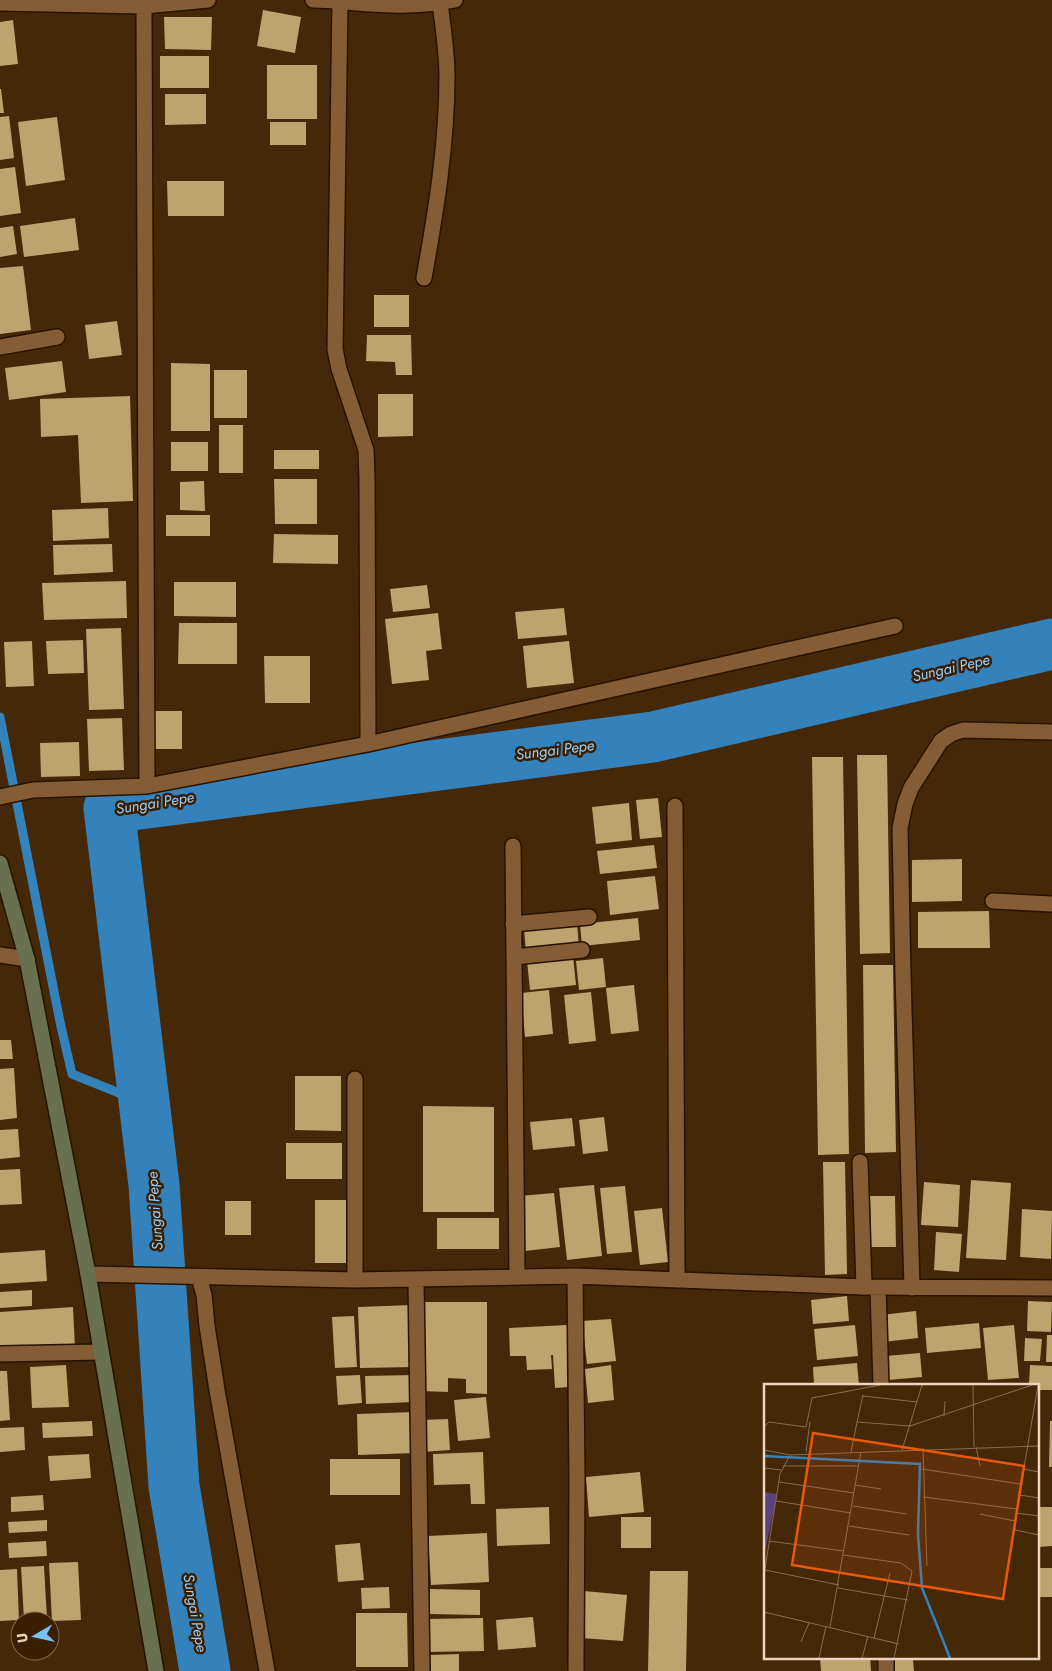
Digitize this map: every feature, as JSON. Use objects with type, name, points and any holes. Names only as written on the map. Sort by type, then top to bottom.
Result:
[{"type":"main road","points":[[0,863],[27,959],[88,1274],[156,1671]]},
{"type":"street","points":[[0,3],[24,1],[144,6],[208,0]]},
{"type":"street","points":[[313,0],[371,2],[448,1],[445,139],[437,210],[424,278]]},
{"type":"street","points":[[340,0],[334,349],[366,450],[368,744]]},
{"type":"street","points":[[144,6],[147,786]]},
{"type":"street","points":[[0,347],[57,337]]},
{"type":"street","points":[[0,797],[33,790],[147,786],[368,744],[895,626]]},
{"type":"street","points":[[912,1288],[900,828],[905,804],[911,788],[942,741],[950,734],[963,730],[1052,732]]},
{"type":"street","points":[[675,806],[677,1280]]},
{"type":"street","points":[[513,846],[517,1276]]},
{"type":"street","points":[[993,901],[1052,904]]},
{"type":"street","points":[[513,924],[590,917]]},
{"type":"street","points":[[514,958],[582,950]]},
{"type":"street","points":[[0,955],[27,959]]},
{"type":"street","points":[[355,1079],[355,1280]]},
{"type":"street","points":[[860,1162],[881,1384]]},
{"type":"street","points":[[88,1274],[199,1278],[355,1280],[574,1276],[871,1287],[1052,1288]]},
{"type":"street","points":[[574,1276],[578,1478],[576,1671]]},
{"type":"street","points":[[199,1278],[204,1295],[217,1390],[267,1671]]},
{"type":"street","points":[[416,1280],[422,1671]]},
{"type":"street","points":[[0,1354],[102,1352]]},
{"type":"street","points":[[886,1658],[886,1671]]},
{"type":"building","points":[[263,10],[301,17],[295,53],[257,46]]},
{"type":"building","points":[[164,17],[212,17],[211,50],[165,49]]},
{"type":"building","points":[[13,20],[18,64],[0,66],[0,22]]},
{"type":"building","points":[[160,56],[209,56],[209,88],[160,88]]},
{"type":"building","points":[[267,65],[317,65],[317,119],[267,119]]},
{"type":"building","points":[[1,89],[4,113],[0,113]]},
{"type":"building","points":[[165,94],[206,94],[206,124],[165,125]]},
{"type":"building","points":[[9,116],[14,158],[0,160],[0,117]]},
{"type":"building","points":[[57,117],[65,180],[26,186],[18,122]]},
{"type":"building","points":[[270,122],[306,122],[306,145],[270,145]]},
{"type":"building","points":[[15,167],[21,213],[0,216],[0,169]]},
{"type":"building","points":[[167,181],[224,181],[224,216],[168,216]]},
{"type":"building","points":[[75,218],[79,250],[24,257],[20,226]]},
{"type":"building","points":[[13,226],[17,254],[0,257],[0,228]]},
{"type":"building","points":[[23,266],[31,330],[0,334],[0,268]]},
{"type":"building","points":[[374,295],[409,295],[409,327],[374,327]]},
{"type":"building","points":[[117,321],[122,355],[89,359],[85,325]]},
{"type":"building","points":[[367,335],[411,335],[412,375],[396,375],[395,362],[366,361]]},
{"type":"building","points":[[62,361],[66,392],[9,400],[5,368]]},
{"type":"building","points":[[171,363],[210,364],[210,431],[171,431]]},
{"type":"building","points":[[214,370],[247,370],[247,418],[214,418]]},
{"type":"building","points":[[378,394],[413,394],[413,436],[378,437]]},
{"type":"building","points":[[130,396],[133,501],[81,503],[78,435],[41,437],[40,399]]},
{"type":"building","points":[[219,425],[243,425],[243,473],[219,473]]},
{"type":"building","points":[[171,442],[208,442],[208,471],[171,471]]},
{"type":"building","points":[[274,450],[319,450],[319,469],[274,469]]},
{"type":"building","points":[[274,479],[317,479],[317,524],[275,524]]},
{"type":"building","points":[[204,481],[205,511],[180,510],[180,482]]},
{"type":"building","points":[[108,508],[109,538],[53,541],[52,510]]},
{"type":"building","points":[[166,515],[210,515],[210,536],[166,536]]},
{"type":"building","points":[[274,534],[338,535],[338,564],[273,563]]},
{"type":"building","points":[[112,544],[113,572],[54,575],[53,545]]},
{"type":"building","points":[[126,581],[127,618],[44,620],[42,583]]},
{"type":"building","points":[[174,582],[236,582],[236,617],[174,616]]},
{"type":"building","points":[[427,585],[430,608],[393,612],[390,589]]},
{"type":"building","points":[[564,608],[567,635],[518,639],[515,612]]},
{"type":"building","points":[[438,613],[442,649],[426,651],[429,680],[392,684],[385,619]]},
{"type":"building","points":[[179,623],[237,623],[237,664],[178,664]]},
{"type":"building","points":[[121,628],[124,709],[89,710],[86,629]]},
{"type":"building","points":[[83,640],[84,673],[48,674],[46,641]]},
{"type":"building","points":[[32,641],[34,686],[6,687],[4,642]]},
{"type":"building","points":[[569,641],[574,683],[527,688],[523,646]]},
{"type":"building","points":[[264,656],[310,656],[310,703],[265,703]]},
{"type":"building","points":[[154,711],[182,711],[182,749],[154,749]]},
{"type":"building","points":[[122,718],[124,770],[89,771],[87,719]]},
{"type":"building","points":[[79,742],[80,776],[41,777],[40,743]]},
{"type":"building","points":[[857,755],[887,755],[890,953],[860,954]]},
{"type":"building","points":[[812,757],[843,757],[849,1154],[818,1155]]},
{"type":"building","points":[[658,798],[662,837],[640,839],[636,800]]},
{"type":"building","points":[[629,803],[632,840],[596,844],[592,807]]},
{"type":"building","points":[[654,845],[657,868],[600,874],[597,851]]},
{"type":"building","points":[[962,859],[962,901],[912,902],[912,860]]},
{"type":"building","points":[[655,876],[659,909],[610,915],[607,881]]},
{"type":"building","points":[[989,911],[990,948],[918,948],[918,912]]},
{"type":"building","points":[[638,918],[640,940],[582,946],[580,924]]},
{"type":"building","points":[[577,923],[579,947],[526,953],[524,928]]},
{"type":"building","points":[[573,956],[576,985],[530,990],[527,961]]},
{"type":"building","points":[[603,958],[606,987],[579,990],[576,961]]},
{"type":"building","points":[[863,965],[893,965],[896,1152],[865,1153]]},
{"type":"building","points":[[634,985],[639,1031],[611,1034],[606,988]]},
{"type":"building","points":[[549,990],[553,1034],[525,1037],[521,993]]},
{"type":"building","points":[[591,992],[596,1041],[569,1044],[564,995]]},
{"type":"building","points":[[0,1040],[11,1040],[13,1059],[0,1059]]},
{"type":"building","points":[[14,1068],[17,1118],[0,1120],[0,1069]]},
{"type":"building","points":[[295,1076],[341,1076],[341,1131],[295,1130]]},
{"type":"building","points":[[423,1106],[494,1107],[494,1212],[423,1212]]},
{"type":"building","points":[[604,1117],[608,1151],[583,1154],[579,1120]]},
{"type":"building","points":[[572,1118],[575,1146],[533,1150],[530,1122]]},
{"type":"building","points":[[18,1129],[20,1157],[0,1159],[0,1130]]},
{"type":"building","points":[[286,1143],[342,1143],[342,1179],[286,1179]]},
{"type":"building","points":[[823,1162],[845,1162],[847,1274],[825,1275]]},
{"type":"building","points":[[20,1169],[22,1204],[0,1205],[0,1170]]},
{"type":"building","points":[[971,1180],[1011,1183],[1006,1260],[966,1258]]},
{"type":"building","points":[[924,1182],[960,1185],[958,1227],[921,1225]]},
{"type":"building","points":[[594,1185],[602,1256],[567,1260],[559,1188]]},
{"type":"building","points":[[625,1186],[632,1252],[607,1254],[600,1188]]},
{"type":"building","points":[[554,1193],[560,1247],[525,1251],[519,1196]]},
{"type":"building","points":[[870,1196],[895,1196],[896,1247],[871,1247]]},
{"type":"building","points":[[315,1200],[352,1200],[353,1263],[315,1263]]},
{"type":"building","points":[[225,1201],[251,1201],[251,1235],[225,1235]]},
{"type":"building","points":[[662,1208],[668,1262],[640,1265],[634,1211]]},
{"type":"building","points":[[1022,1209],[1052,1211],[1051,1259],[1020,1257]]},
{"type":"building","points":[[437,1218],[499,1218],[499,1249],[437,1249]]},
{"type":"building","points":[[936,1232],[962,1234],[959,1272],[934,1270]]},
{"type":"building","points":[[45,1250],[47,1281],[0,1284],[0,1253]]},
{"type":"building","points":[[32,1290],[32,1306],[0,1308],[0,1292]]},
{"type":"building","points":[[847,1296],[849,1321],[813,1324],[811,1300]]},
{"type":"building","points":[[1028,1301],[1052,1302],[1051,1332],[1027,1331]]},
{"type":"building","points":[[421,1302],[487,1302],[487,1394],[466,1393],[466,1379],[448,1378],[448,1392],[420,1391]]},
{"type":"building","points":[[412,1305],[414,1367],[360,1368],[358,1307]]},
{"type":"building","points":[[73,1307],[75,1348],[0,1353],[0,1312]]},
{"type":"building","points":[[916,1311],[918,1338],[883,1342],[881,1315]]},
{"type":"building","points":[[354,1316],[357,1367],[335,1368],[332,1317]]},
{"type":"building","points":[[611,1319],[616,1361],[587,1364],[582,1321]]},
{"type":"building","points":[[979,1323],[981,1348],[927,1353],[925,1328]]},
{"type":"building","points":[[567,1325],[569,1387],[555,1388],[553,1355],[551,1355],[552,1369],[527,1370],[526,1356],[510,1356],[509,1328]]},
{"type":"building","points":[[855,1325],[858,1356],[817,1360],[814,1329]]},
{"type":"building","points":[[1014,1325],[1019,1378],[988,1380],[983,1328]]},
{"type":"building","points":[[1047,1335],[1052,1335],[1052,1362],[1046,1362]]},
{"type":"building","points":[[1025,1338],[1042,1339],[1040,1361],[1024,1361]]},
{"type":"building","points":[[920,1353],[922,1377],[888,1380],[886,1356]]},
{"type":"building","points":[[857,1363],[859,1384],[814,1384],[813,1367]]},
{"type":"building","points":[[66,1365],[69,1407],[32,1408],[30,1367]]},
{"type":"building","points":[[611,1365],[614,1400],[588,1403],[585,1369]]},
{"type":"building","points":[[1030,1365],[1052,1366],[1052,1390],[1040,1390],[1040,1384],[1029,1384]]},
{"type":"building","points":[[0,1371],[7,1371],[10,1420],[0,1421]]},
{"type":"building","points":[[360,1375],[362,1403],[338,1405],[336,1376]]},
{"type":"building","points":[[413,1375],[414,1402],[366,1404],[365,1376]]},
{"type":"building","points":[[486,1397],[490,1438],[458,1441],[454,1400]]},
{"type":"building","points":[[414,1412],[415,1453],[358,1455],[357,1414]]},
{"type":"building","points":[[448,1419],[450,1450],[422,1452],[421,1420]]},
{"type":"building","points":[[92,1421],[93,1436],[43,1438],[42,1423]]},
{"type":"building","points":[[1050,1421],[1052,1421],[1052,1467],[1049,1467]]},
{"type":"building","points":[[24,1427],[25,1450],[0,1452],[0,1428]]},
{"type":"building","points":[[483,1452],[485,1504],[471,1504],[470,1484],[434,1485],[433,1454]]},
{"type":"building","points":[[89,1454],[91,1478],[50,1481],[48,1456]]},
{"type":"building","points":[[330,1459],[400,1459],[400,1495],[330,1495]]},
{"type":"building","points":[[640,1472],[644,1512],[589,1517],[586,1477]]},
{"type":"building","points":[[43,1495],[44,1510],[11,1512],[11,1497]]},
{"type":"building","points":[[549,1507],[550,1544],[497,1546],[496,1509]]},
{"type":"building","points":[[1040,1507],[1052,1507],[1052,1546],[1040,1547]]},
{"type":"building","points":[[621,1517],[651,1517],[651,1548],[621,1548]]},
{"type":"building","points":[[47,1520],[47,1531],[9,1533],[8,1522]]},
{"type":"building","points":[[487,1533],[489,1582],[431,1585],[428,1536]]},
{"type":"building","points":[[46,1541],[47,1556],[9,1558],[8,1543]]},
{"type":"building","points":[[360,1543],[364,1580],[338,1582],[335,1545]]},
{"type":"building","points":[[78,1562],[81,1620],[60,1621],[60,1611],[51,1611],[49,1563]]},
{"type":"building","points":[[44,1566],[47,1611],[23,1611],[21,1567]]},
{"type":"building","points":[[1040,1568],[1052,1568],[1052,1597],[1040,1597]]},
{"type":"building","points":[[17,1569],[19,1611],[10,1611],[10,1620],[0,1621],[0,1570]]},
{"type":"building","points":[[650,1571],[688,1571],[686,1671],[648,1671]]},
{"type":"building","points":[[389,1587],[390,1608],[362,1609],[361,1588]]},
{"type":"building","points":[[430,1589],[480,1590],[480,1615],[429,1614]]},
{"type":"building","points":[[584,1591],[627,1595],[623,1641],[581,1638]]},
{"type":"building","points":[[356,1613],[407,1613],[408,1667],[356,1667]]},
{"type":"building","points":[[533,1617],[536,1647],[498,1650],[496,1620]]},
{"type":"building","points":[[483,1618],[484,1651],[428,1652],[428,1619]]},
{"type":"building","points":[[459,1654],[459,1671],[429,1671],[429,1655]]},
{"type":"building","points":[[820,1658],[870,1658],[871,1671],[821,1671]]},
{"type":"building","points":[[913,1659],[914,1671],[893,1671],[893,1660]]},
{"type":"waterway","name":"Sungai Pepe","points":[[205,1671],[174,1486],[154,1185],[109,808],[653,737],[1052,644]]},
{"type":"waterway","points":[[0,717],[72,1074],[144,1103]]}]
